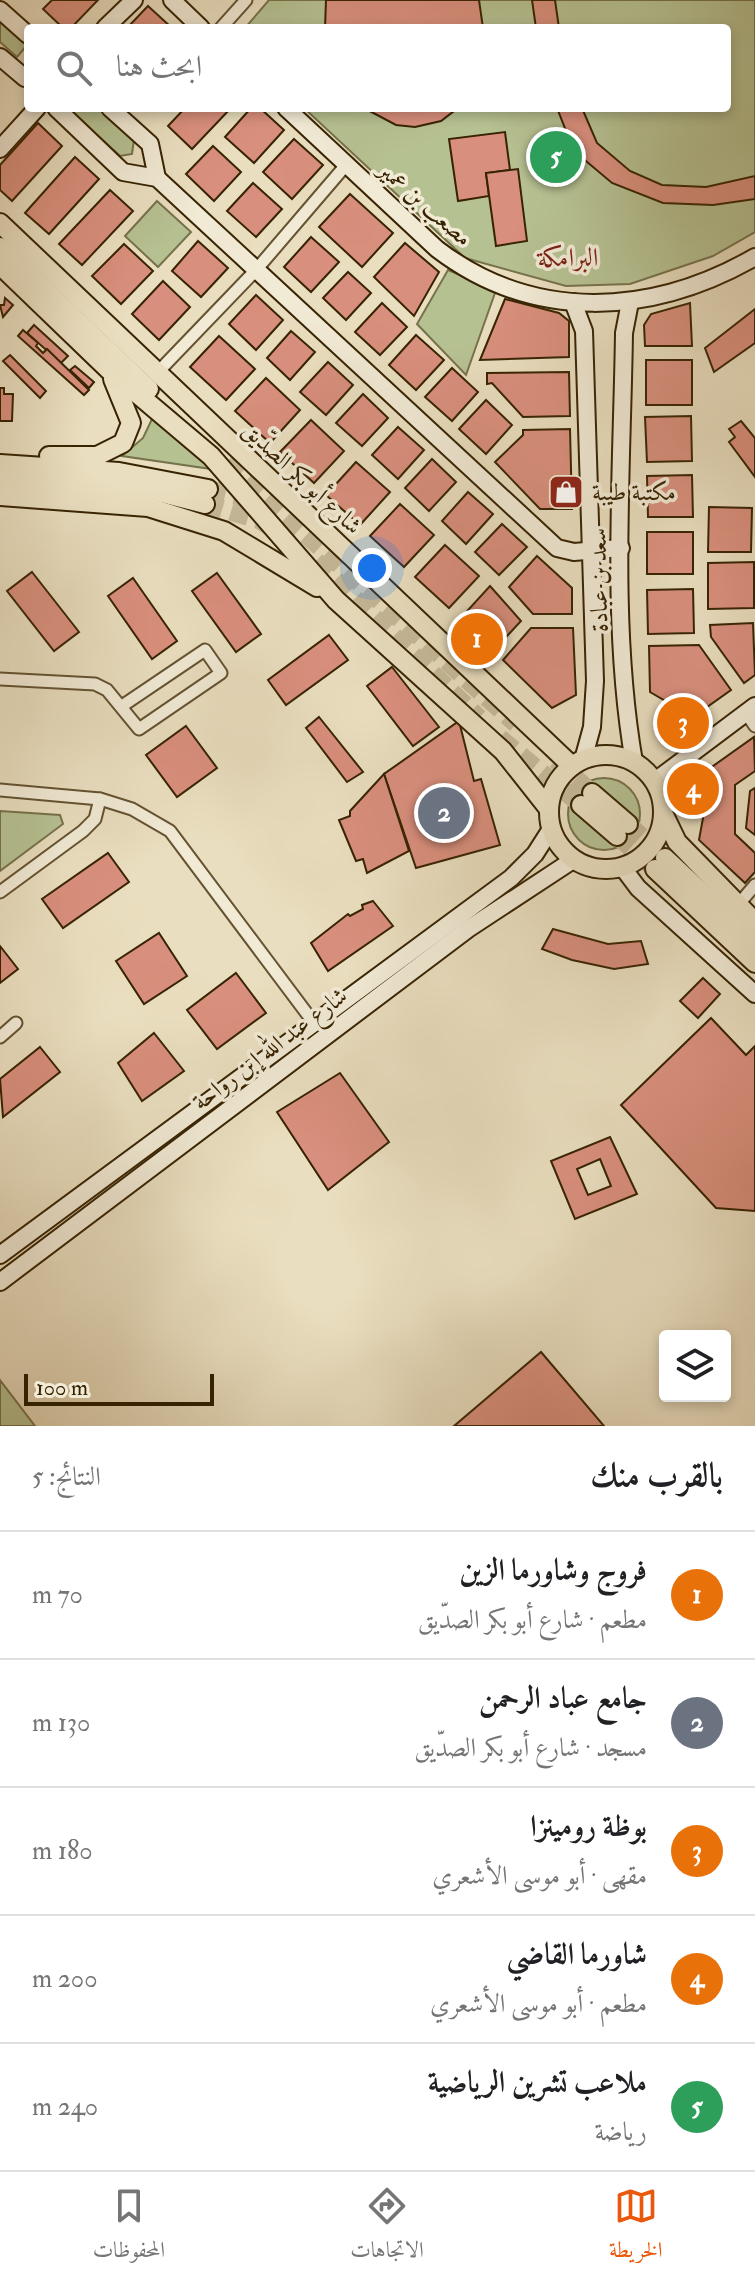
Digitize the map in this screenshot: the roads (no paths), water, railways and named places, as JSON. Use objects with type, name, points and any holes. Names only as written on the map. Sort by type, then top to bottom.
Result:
[{"type":"main road","name":"شارع أبو بكر الصدّيق","points":[[0,223],[578,763]]},
{"type":"main road","points":[[0,247],[218,455]]},
{"type":"main road","name":"شارع أبو بكر الصدّيق","points":[[0,265],[108,369],[211,456],[336,600],[503,751],[548,808]]},
{"type":"main road","points":[[0,454],[97,456],[123,443],[131,423],[108,369]]},
{"type":"main road","points":[[0,464],[119,472],[206,496],[0,479]]},
{"type":"main road","points":[[0,496],[148,507],[224,531],[336,600]]},
{"type":"main road","points":[[664,815],[662,829],[648,852],[623,868],[589,867],[573,860],[556,840],[548,808],[552,792],[578,763],[618,756],[634,762],[655,781],[664,815],[677,842],[755,922]]},
{"type":"main road","points":[[586,799],[622,830]]},
{"type":"main road","points":[[755,942],[660,864],[755,963]]},
{"type":"street","points":[[109,24],[134,0]]},
{"type":"street","points":[[172,0],[197,24]]},
{"type":"street","points":[[225,24],[246,0]]},
{"type":"street","points":[[0,10],[24,31]]},
{"type":"street","points":[[0,57],[24,77]]},
{"type":"street","points":[[0,149],[33,112]]},
{"type":"street","points":[[60,112],[123,172],[157,178],[557,548],[621,548]]},
{"type":"street","points":[[114,112],[150,144],[157,178]]},
{"type":"street","name":"مصعب بن عمير","points":[[290,112],[461,267],[501,286],[573,302],[630,302],[676,293],[721,277],[755,257]]},
{"type":"street","points":[[158,372],[256,270],[346,165]]},
{"type":"street","name":"سعد بن عبادة","points":[[573,302],[584,331],[595,681],[592,727],[578,763]]},
{"type":"street","name":"سعد بن عبادة","points":[[630,302],[624,333],[621,548],[625,710],[634,762]]},
{"type":"street","points":[[0,679],[95,684],[107,690],[139,729],[221,673],[205,650],[122,706]]},
{"type":"street","points":[[655,781],[752,715]]},
{"type":"street","points":[[0,790],[100,799],[132,809],[170,831],[314,1023]]},
{"type":"street","points":[[0,892],[83,831],[95,819],[100,799]]},
{"type":"street","name":"شارع عبد الله إبن رواحة","points":[[0,1255],[511,878],[535,854],[551,829]]},
{"type":"street","name":"شارع عبد الله إبن رواحة","points":[[0,1282],[468,929],[573,860]]},
{"type":"street","points":[[623,868],[638,888],[755,994]]},
{"type":"street","points":[[737,906],[755,885]]},
{"type":"street","points":[[0,1037],[16,1023]]},
{"type":"tunnel","points":[[226,463],[516,724]]},
{"type":"tunnel","points":[[208,489],[253,499]]},
{"type":"tunnel","points":[[205,504],[259,520],[273,529]]},
{"type":"tunnel","points":[[316,561],[479,718]]},
{"type":"tunnel","points":[[500,738],[581,805]]},
{"type":"tunnel","points":[[556,760],[592,793]]},
{"type":"tunnel","points":[[628,824],[665,858]]},
{"type":"tunnel","points":[[617,836],[655,869]]},
{"type":"place","name":"ملاعب تشرين الرياضية","points":[[556,157]]},
{"type":"place","name":"مكتبة طيبة","points":[[566,492]]},
{"type":"place","name":"فروج وشاورما الزين","points":[[477,639]]},
{"type":"place","name":"بوظة رومينزا","points":[[683,723]]},
{"type":"place","name":"شاورما القاضي","points":[[693,789]]},
{"type":"place","name":"جامع عباد الرحمن","points":[[444,813]]},
{"type":"district","name":"البرامكة","points":[[568,258]]}]
